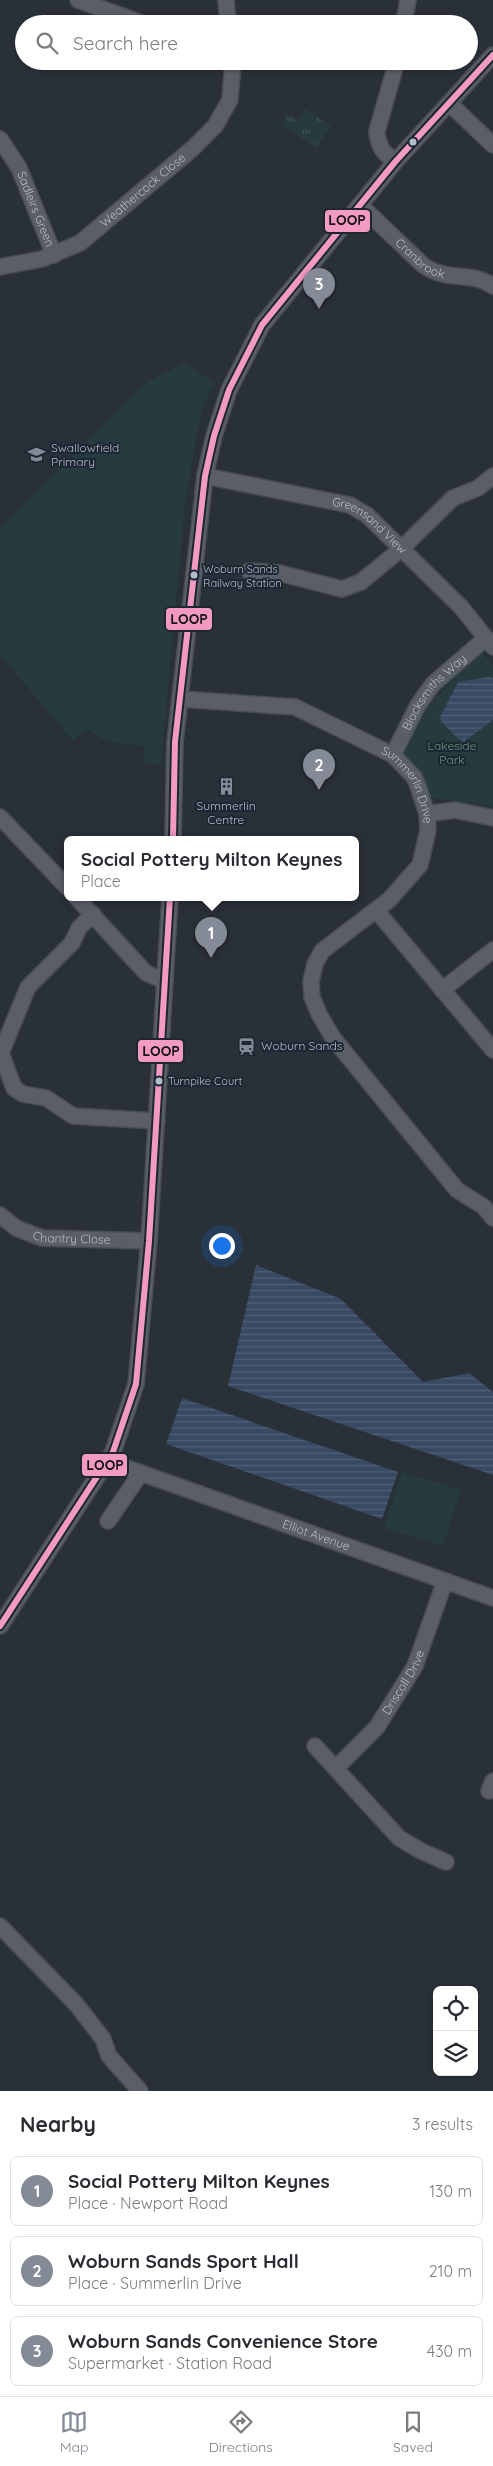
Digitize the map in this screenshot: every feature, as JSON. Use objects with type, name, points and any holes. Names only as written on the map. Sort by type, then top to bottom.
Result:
[{"type":"street","points":[[78,0],[119,15]]},
{"type":"street","points":[[226,0],[227,15]]},
{"type":"street","points":[[406,15],[408,0]]},
{"type":"street","points":[[173,836],[175,742],[205,476],[214,436],[229,390],[262,326],[395,162],[493,55]]},
{"type":"street","name":"Weathercock Close","points":[[0,267],[32,263],[80,243],[192,148],[215,126],[230,100],[232,70]]},
{"type":"street","points":[[395,70],[378,131],[378,143],[381,150],[395,162]]},
{"type":"street","points":[[449,103],[493,145]]},
{"type":"street","name":"Sadleirs Green","points":[[0,138],[19,168],[54,255]]},
{"type":"street","name":"Cranbrook","points":[[360,205],[424,266],[444,276],[476,277],[493,286]]},
{"type":"street","name":"Greensand View","points":[[205,476],[350,505],[367,515],[402,548],[461,607],[490,643]]},
{"type":"street","points":[[249,571],[279,573],[342,589],[361,582],[402,548],[453,498],[478,488],[493,476]]},
{"type":"street","name":"Blacksmiths Way","points":[[393,755],[418,705],[433,684],[490,643]]},
{"type":"street","name":"Summerlin Drive","points":[[180,700],[295,708],[393,755],[414,777],[427,814],[428,830],[420,865],[389,900],[322,951],[314,964],[311,981],[312,997],[332,1038],[457,1190],[484,1207],[493,1218]]},
{"type":"street","points":[[427,814],[455,810],[493,818]]},
{"type":"street","points":[[0,817],[64,884]]},
{"type":"street","points":[[80,901],[146,973],[165,981]]},
{"type":"street","points":[[0,1626],[113,1452],[136,1384],[149,1241],[170,901]]},
{"type":"street","points":[[376,910],[493,1050]]},
{"type":"street","points":[[93,914],[79,928],[72,943],[28,987],[1,1052],[14,1088],[23,1094],[46,1098],[73,1116],[157,1121]]},
{"type":"street","points":[[442,990],[493,950]]},
{"type":"street","name":"Chantry Close","points":[[0,1215],[16,1228],[42,1238],[149,1241]]},
{"type":"street","name":"Elliot Avenue","points":[[107,1461],[493,1598]]},
{"type":"street","points":[[108,1521],[141,1473]]},
{"type":"street","name":"Driscoll Drive","points":[[336,1768],[377,1727],[415,1666],[445,1581]]},
{"type":"street","points":[[315,1746],[399,1838],[421,1851],[446,1862]]},
{"type":"street","points":[[0,1926],[76,2004],[103,2039],[109,2056],[140,2091]]},
{"type":"green space","points":[[305,109],[331,126],[316,148],[282,124],[287,114],[298,121]]},
{"type":"green space","points":[[185,363],[215,383],[202,406],[185,504],[161,764],[145,763],[144,746],[109,742],[86,729],[73,741],[0,655],[0,529],[147,382]]},
{"type":"green space","name":"Lakeside Park","points":[[480,651],[493,665],[493,808],[488,805],[431,798],[403,753],[431,702]]},
{"type":"green space","points":[[402,1472],[461,1490],[443,1546],[384,1528]]},
{"type":"water","points":[[493,678],[493,720],[462,743],[439,719],[458,682]]},
{"type":"water","points":[[256,1265],[341,1299],[423,1382],[469,1373],[493,1392],[493,1475],[228,1386]]},
{"type":"water","points":[[182,1398],[398,1472],[382,1519],[166,1444]]},
{"type":"transit line","name":"LOOP","points":[[173,836],[175,742],[205,476],[214,436],[229,390],[262,325],[395,162],[493,55]]},
{"type":"transit line","name":"LOOP","points":[[0,1626],[113,1452],[136,1384],[149,1241],[170,901]]},
{"type":"place","name":"Woburn Sands Convenience Store","points":[[319,309]]},
{"type":"place","name":"Swallowfield Primary","points":[[37,455]]},
{"type":"place","name":"Woburn Sands Railway Station","points":[[194,575]]},
{"type":"place","name":"Summerlin Centre","points":[[226,787]]},
{"type":"place","name":"Woburn Sands Sport Hall","points":[[319,790]]},
{"type":"place","name":"Social Pottery Milton Keynes","points":[[211,958]]},
{"type":"place","name":"Woburn Sands","points":[[247,1046]]},
{"type":"place","name":"Turnpike Court","points":[[159,1081]]}]
